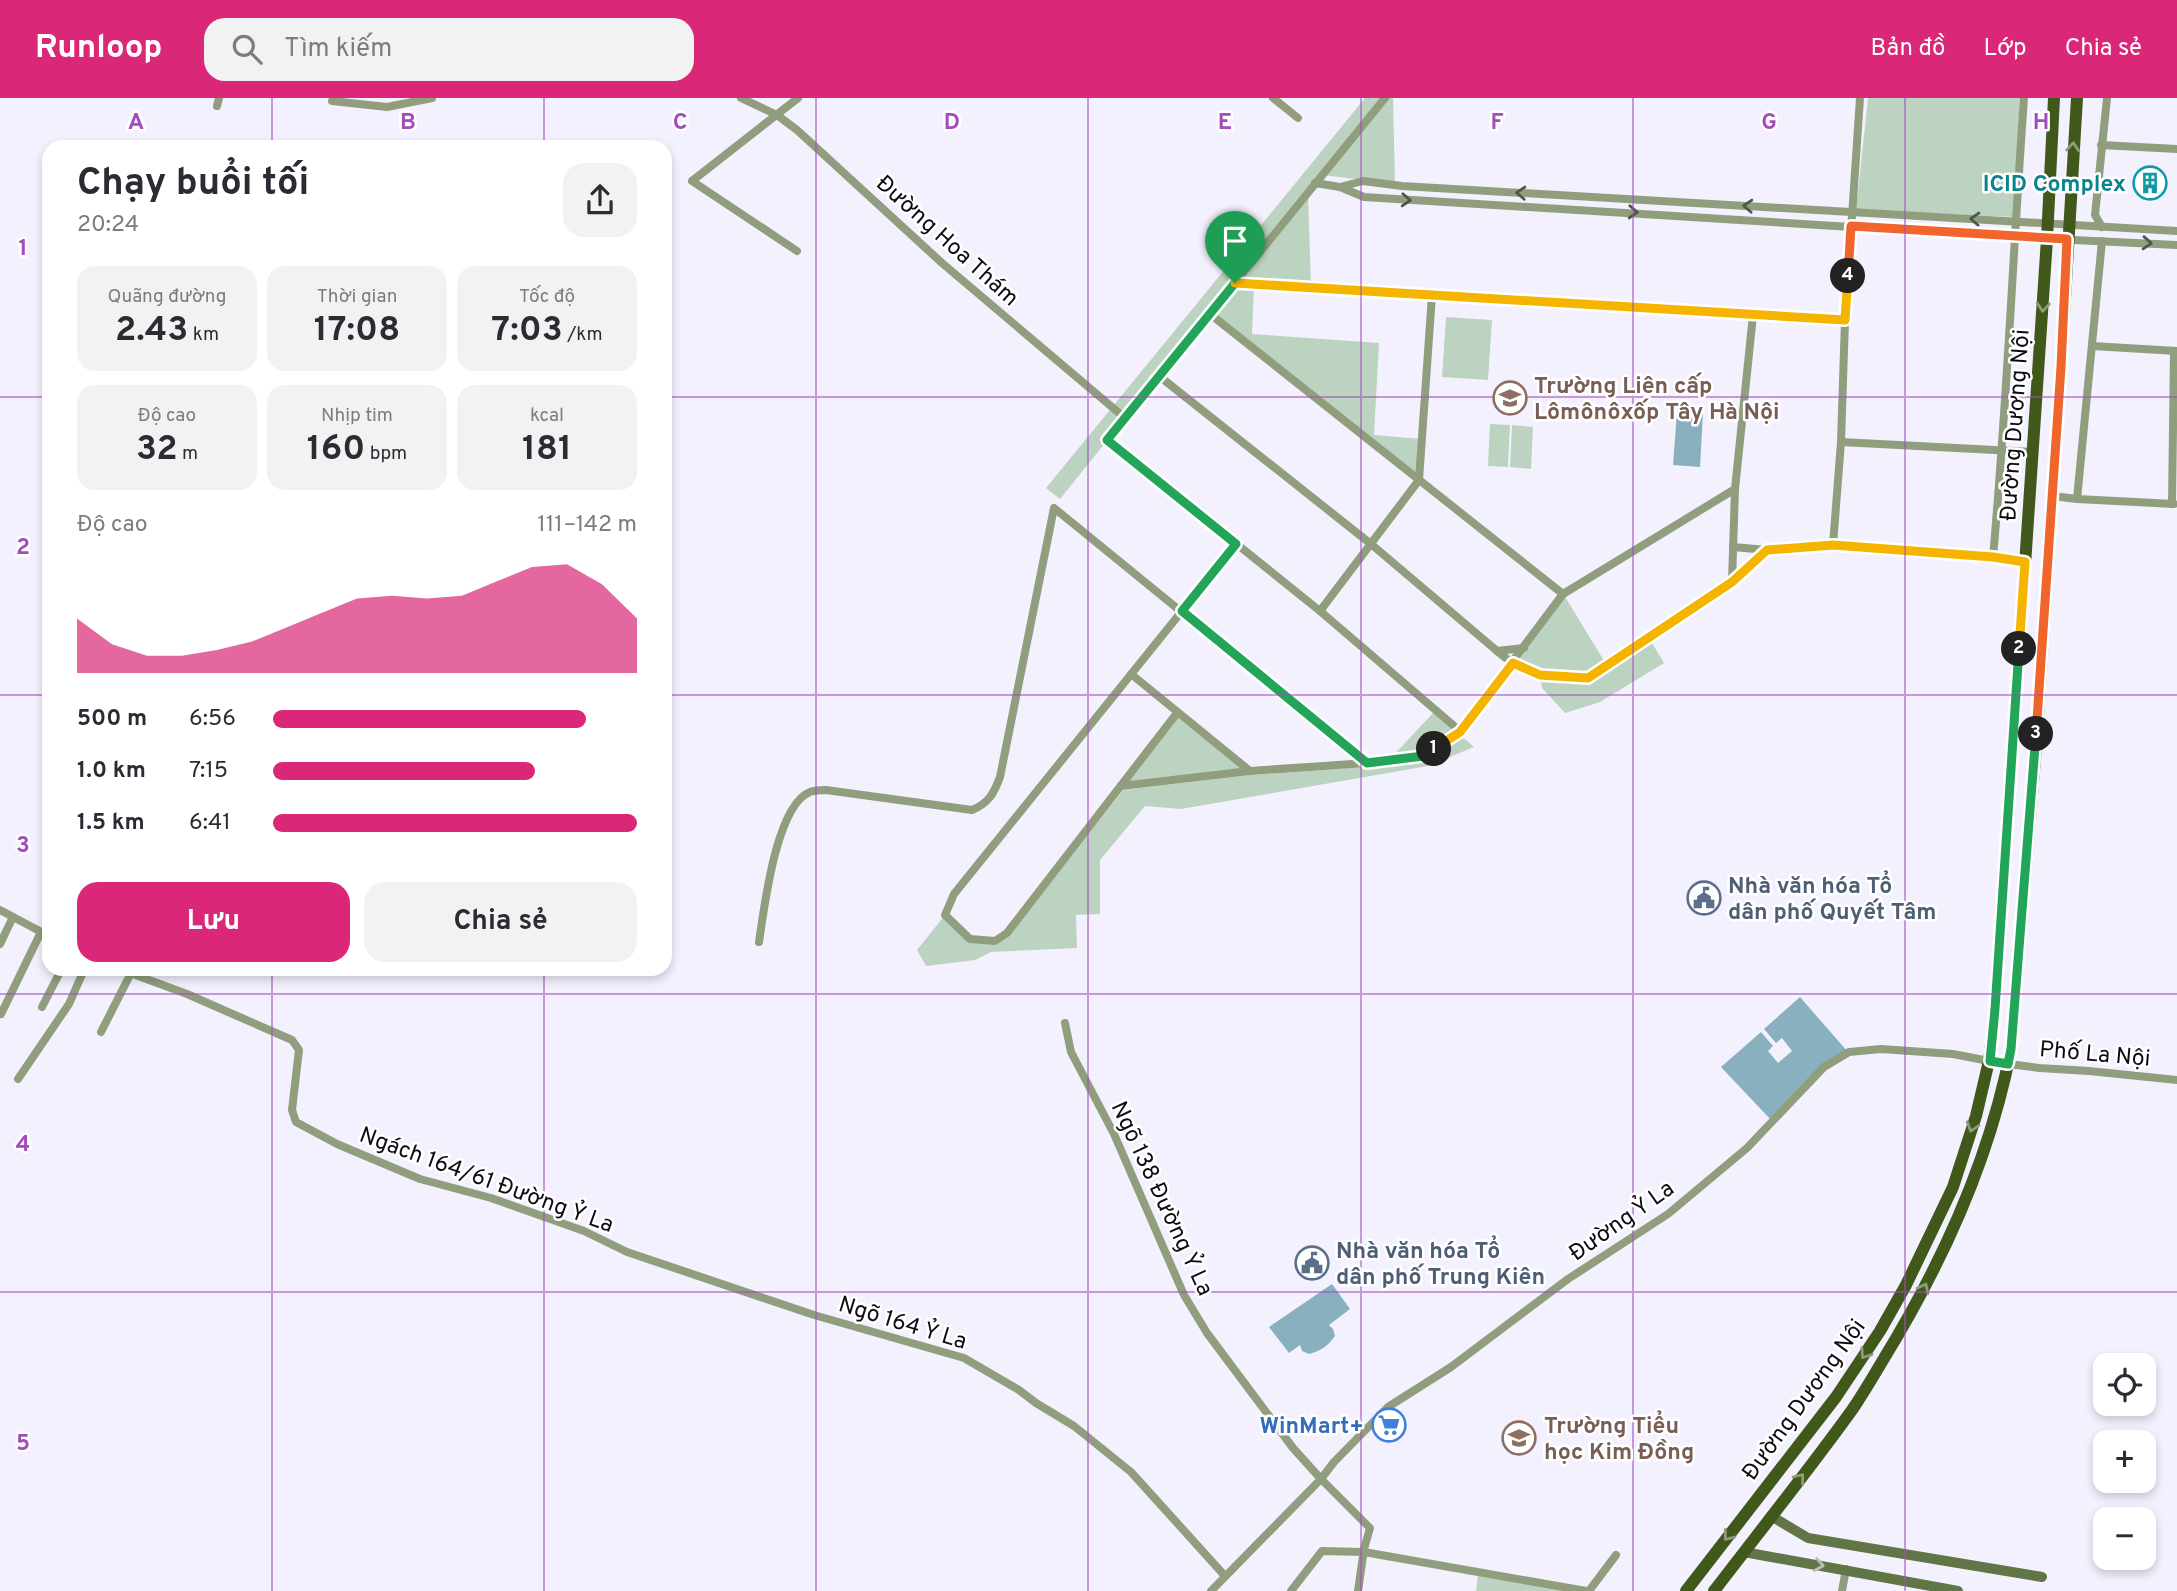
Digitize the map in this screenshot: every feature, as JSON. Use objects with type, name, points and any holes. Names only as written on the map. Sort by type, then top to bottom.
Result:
[{"type":"main road","name":"Đường Dương Nội","points":[[1686,1591],[1836,1397],[1880,1331],[1953,1187],[1990,1061],[2033,452],[2054,98]]},
{"type":"main road","name":"Đường Dương Nội","points":[[1714,1591],[1853,1409],[1904,1326],[1943,1250],[1981,1161],[1995,1120],[2011,1049],[2034,775],[2077,98]]},
{"type":"main road","points":[[1990,1061],[2008,1064]]},
{"type":"main road","points":[[1771,1516],[1808,1538],[2042,1577]]},
{"type":"main road","points":[[1846,1569],[1850,1546]]},
{"type":"main road","points":[[1744,1552],[1958,1591]]},
{"type":"street","points":[[332,101],[387,107],[432,98]]},
{"type":"street","name":"Đường Hoa Thám","points":[[741,98],[777,115],[797,130],[942,263],[1125,418]]},
{"type":"street","points":[[797,98],[692,181],[797,251]]},
{"type":"street","points":[[1273,98],[1298,118]]},
{"type":"street","points":[[1385,98],[1107,440],[1320,611],[1460,732]]},
{"type":"street","points":[[1833,545],[1860,98]]},
{"type":"street","points":[[1993,557],[2003,452],[2024,98]]},
{"type":"street","points":[[2102,227],[2095,215],[2107,98]]},
{"type":"street","points":[[2101,145],[2177,149]]},
{"type":"street","points":[[1340,187],[1363,181],[1402,186],[2177,231]]},
{"type":"street","points":[[1315,183],[1340,187],[1364,197],[2177,245]]},
{"type":"street","points":[[2077,499],[2102,241]]},
{"type":"street","points":[[1235,283],[1845,320]]},
{"type":"street","points":[[1320,611],[1419,480],[1432,295]]},
{"type":"street","points":[[1210,314],[1563,594]]},
{"type":"street","points":[[1732,582],[1735,489],[1753,316]]},
{"type":"street","points":[[2053,496],[2174,504],[2175,351],[2092,346]]},
{"type":"street","points":[[1159,376],[1371,544],[1497,651],[1513,663],[1540,675],[1588,678],[1732,582],[1767,550]]},
{"type":"street","points":[[1840,442],[2033,452]]},
{"type":"street","points":[[1121,786],[1250,771],[1367,763],[1423,756],[1460,732],[1563,594],[1735,489]]},
{"type":"street","points":[[759,942],[775,852],[787,820],[799,800],[810,792],[827,790],[972,810],[984,805],[993,794],[1000,776],[1054,508],[1367,763]]},
{"type":"street","points":[[1177,713],[1007,933],[995,941],[970,939],[945,915],[954,894],[1236,544]]},
{"type":"street","points":[[1733,547],[1767,550],[1833,545],[1993,557],[2025,562]]},
{"type":"street","points":[[1497,651],[1524,649]]},
{"type":"street","points":[[1131,674],[1250,771]]},
{"type":"street","points":[[0,910],[42,932]]},
{"type":"street","points":[[0,944],[13,917]]},
{"type":"street","points":[[1,1014],[42,939]]},
{"type":"street","points":[[42,1007],[58,976]]},
{"type":"street","points":[[18,1079],[69,1004],[81,976]]},
{"type":"street","points":[[102,1032],[125,976]]},
{"type":"street","name":"Ngách 164/61 Đường Ỷ La","points":[[140,976],[292,1040],[299,1050],[292,1110],[296,1122],[338,1144],[420,1179],[491,1198],[584,1231],[627,1252]]},
{"type":"street","name":"Ngõ 138 Đường Ỷ La","points":[[1065,1023],[1071,1052],[1114,1134],[1184,1296],[1293,1448],[1370,1528],[1364,1552]]},
{"type":"street","name":"Đường Ỷ La","points":[[1211,1591],[1388,1407],[1451,1367],[1568,1279],[1668,1214],[1747,1148],[1824,1067],[1849,1052],[1881,1049],[1953,1054],[1990,1061]]},
{"type":"street","name":"Phố La Nội","points":[[2008,1064],[2177,1080]]},
{"type":"street","name":"Ngõ 164 Ỷ La","points":[[627,1252],[814,1315],[964,1358],[1074,1426],[1131,1472],[1225,1576]]},
{"type":"street","points":[[1291,1591],[1322,1551],[1364,1552],[1588,1591],[1616,1555]]},
{"type":"street","points":[[1358,1591],[1364,1552]]},
{"type":"street","points":[[1842,1591],[1846,1569]]},
{"type":"green space","points":[[1365,98],[1383,98],[1060,499],[1046,488]]},
{"type":"green space","points":[[1386,98],[1393,98],[1395,184],[1323,175]]},
{"type":"green space","points":[[1868,98],[2020,98],[2013,217],[1856,210]]},
{"type":"green space","points":[[1308,194],[1311,287],[1237,282]]},
{"type":"green space","points":[[1235,284],[1254,285],[1252,334],[1379,343],[1374,435],[1422,439],[1419,479],[1211,314]]},
{"type":"green space","points":[[1446,317],[1492,320],[1488,380],[1442,377]]},
{"type":"green space","points":[[1490,424],[1510,425],[1508,467],[1488,466]]},
{"type":"green space","points":[[1512,425],[1533,427],[1531,469],[1510,467]]},
{"type":"green space","points":[[1564,595],[1606,664],[1587,676],[1540,674],[1514,663]]},
{"type":"green space","points":[[1649,638],[1664,663],[1600,702],[1565,713],[1542,688],[1540,675],[1588,678]]},
{"type":"green space","points":[[1434,712],[1458,731],[1423,755],[1390,759]]},
{"type":"green space","points":[[1177,714],[1249,771],[1122,786]]},
{"type":"green space","points":[[1460,735],[1474,747],[1428,766],[1181,809],[1145,806],[1100,860],[1100,914],[1076,915],[1077,948],[991,952],[975,960],[926,966],[917,950],[945,915],[968,942],[996,945],[1011,934],[1123,790],[1250,775],[1367,767],[1423,756]]},
{"type":"green space","points":[[1478,1573],[1583,1591],[1476,1591]]},
{"type":"water","points":[[1677,412],[1703,413],[1700,467],[1673,465]]},
{"type":"water","points":[[1800,997],[1848,1052],[1824,1066],[1772,1121],[1721,1067],[1761,1032],[1773,1046],[1768,1051],[1778,1063],[1792,1051],[1782,1038],[1776,1043],[1764,1029]]},
{"type":"water","points":[[1332,1284],[1350,1309],[1329,1325],[1335,1336],[1324,1348],[1313,1353],[1302,1351],[1300,1345],[1289,1353],[1269,1327]]},
{"type":"place","name":"ICID Complex","points":[[2150,183]]},
{"type":"place","name":"Trường Liên cấp Lômônôxốp Tây Hà Nội","points":[[1510,398]]},
{"type":"place","name":"Nhà văn hóa Tổ dân phố Quyết Tâm","points":[[1704,898]]},
{"type":"place","name":"Nhà văn hóa Tổ dân phố Trung Kiên","points":[[1312,1263]]},
{"type":"place","name":"WinMart+","points":[[1389,1425]]},
{"type":"place","name":"Trường Tiểu học Kim Đồng","points":[[1519,1438]]},
{"type":"route","points":[[1851,226],[2067,239],[2036,747],[2008,1064],[1990,1061],[2025,562],[1993,557],[1833,545],[1767,550],[1732,582],[1588,678],[1540,675],[1513,663],[1460,732],[1423,756],[1367,763],[1182,611],[1236,544],[1107,440],[1235,283],[1845,320],[1851,226]]}]
